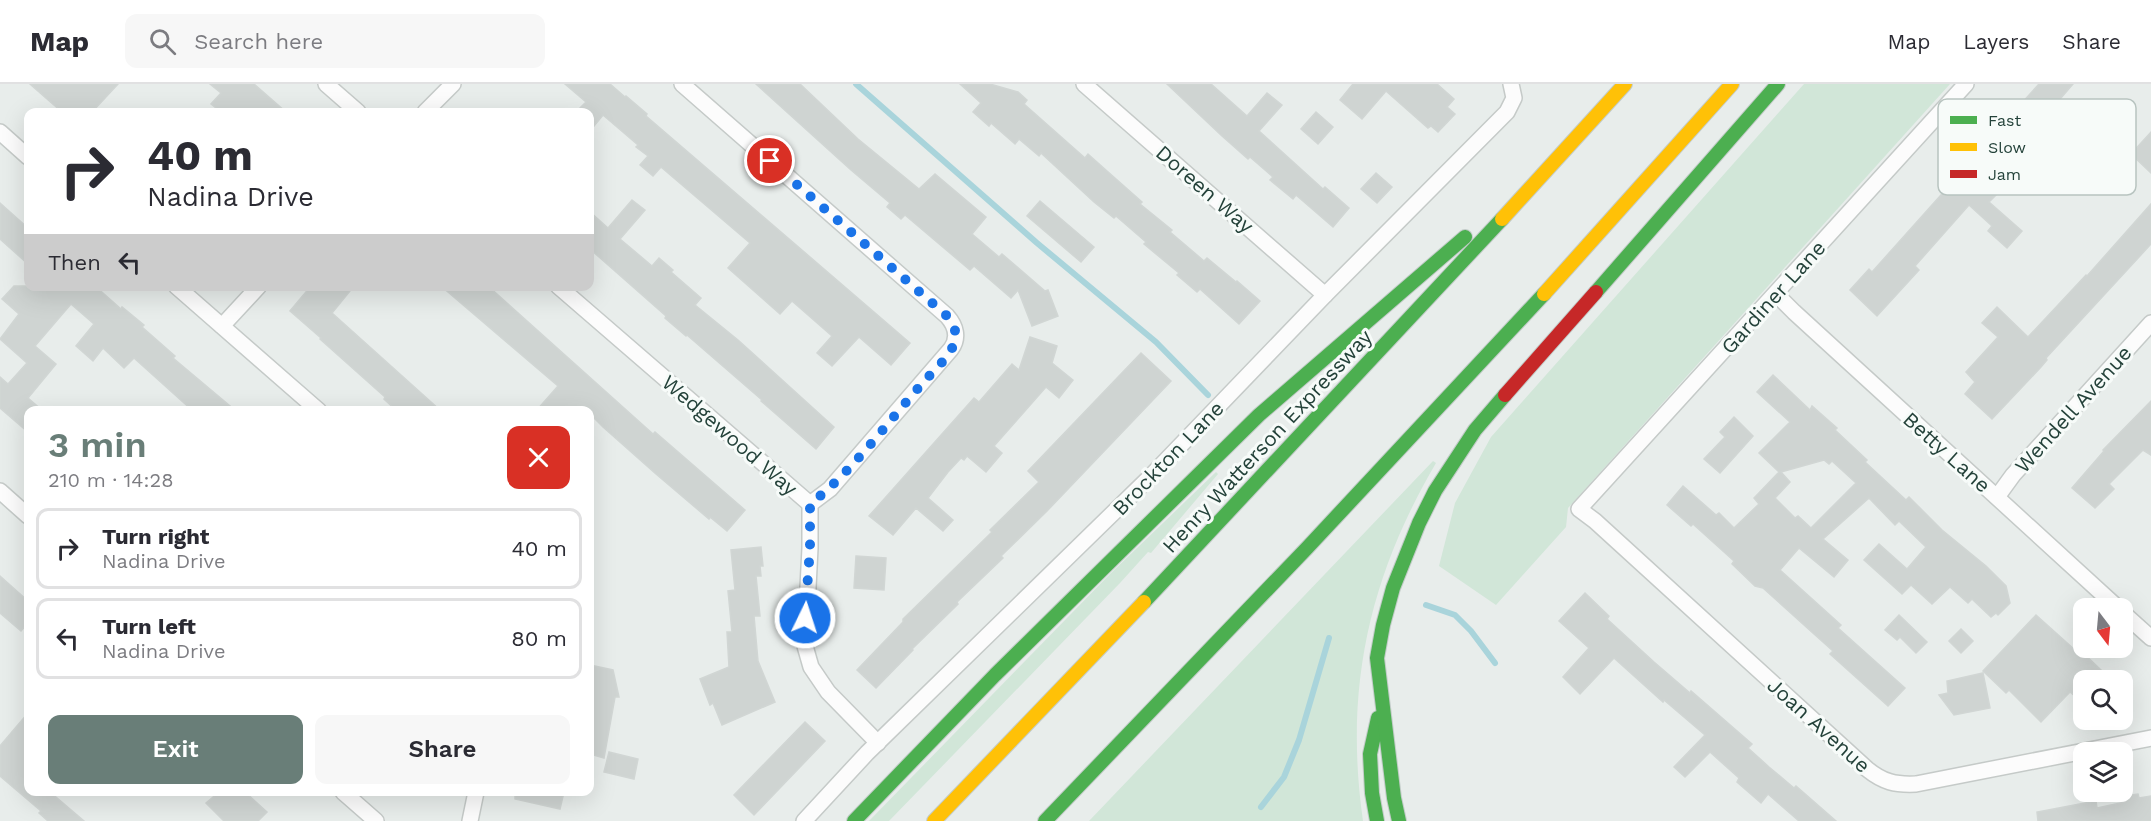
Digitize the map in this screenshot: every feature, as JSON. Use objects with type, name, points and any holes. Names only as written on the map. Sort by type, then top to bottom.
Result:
[{"type":"highway","name":"Henry Watterson Expressway","points":[[934,821],[1143,604],[1625,84]]},
{"type":"highway","points":[[1045,821],[1366,485],[1565,270],[1732,84]]},
{"type":"highway","points":[[1399,821],[1394,798],[1377,658],[1393,588],[1419,523],[1435,491],[1475,430],[1516,381],[1778,84]]},
{"type":"highway","points":[[854,821],[1085,585],[1259,415],[1564,152]]},
{"type":"highway","points":[[1377,821],[1372,793],[1370,754],[1383,697]]},
{"type":"street","points":[[326,84],[353,108]]},
{"type":"street","points":[[429,108],[453,84]]},
{"type":"street","points":[[682,84],[947,316],[955,328],[956,336],[951,349],[830,489],[810,504]]},
{"type":"street","name":"Doreen Way","points":[[1084,84],[1325,296]]},
{"type":"street","name":"Brockton Lane","points":[[804,821],[878,743],[1119,508],[1507,112],[1514,98],[1511,84]]},
{"type":"street","name":"Gardiner Lane","points":[[1952,99],[1966,84]]},
{"type":"street","name":"Gardiner Lane","points":[[1579,510],[1938,115]]},
{"type":"street","points":[[0,132],[24,153]]},
{"type":"street","points":[[182,291],[313,406]]},
{"type":"street","points":[[222,326],[254,291]]},
{"type":"street","name":"Wedgewood Way","points":[[564,291],[810,504],[805,646],[812,667],[828,692],[878,743]]},
{"type":"street","name":"Betty Lane","points":[[1776,294],[2107,598]]},
{"type":"street","name":"Wendell Avenue","points":[[1997,498],[2013,475],[2151,322]]},
{"type":"street","points":[[0,491],[24,512]]},
{"type":"street","name":"Joan Avenue","points":[[1579,510],[1603,528],[1867,769],[1888,783],[1916,784],[2151,738]]},
{"type":"street","points":[[2133,622],[2151,638]]},
{"type":"street","points":[[348,796],[376,821]]},
{"type":"street","points":[[470,821],[475,796]]},
{"type":"green space","points":[[1804,84],[1950,84],[1568,508],[1566,527],[1496,605],[1439,566],[1455,503],[1491,437]]},
{"type":"green space","points":[[1433,461],[1436,463],[1394,548],[1378,592],[1367,635],[1360,680],[1357,725],[1358,772],[1363,821],[1089,821]]},
{"type":"green space","points":[[1216,472],[1218,474],[1151,553],[1148,552],[889,821],[869,821],[1110,574]]},
{"type":"building","points":[[30,84],[118,84],[96,108],[57,108]]},
{"type":"building","points":[[210,84],[254,84],[281,108],[216,108],[211,104],[221,93]]},
{"type":"building","points":[[565,84],[610,84],[910,343],[891,365],[859,337],[832,366],[817,353],[832,336],[792,301],[780,314],[728,268],[750,243],[661,167],[653,176],[640,165],[648,156],[603,115],[594,126],[594,108],[580,108],[586,102]]},
{"type":"building","points":[[756,84],[800,84],[858,139],[919,189],[935,174],[986,217],[972,234],[999,257],[1002,254],[1045,291],[1048,290],[1058,316],[1032,326],[1018,290],[1011,298],[974,266],[970,270],[905,215],[901,219],[887,207],[890,203]]},
{"type":"building","points":[[960,84],[990,84],[1018,92],[1027,100],[1024,104],[1085,158],[1088,154],[1142,202],[1140,204],[1172,230],[1170,232],[1204,261],[1207,258],[1260,301],[1239,324],[1200,289],[1197,292],[1177,275],[1179,273],[1144,244],[1146,242],[1116,216],[1114,218],[1094,202],[1041,153],[1039,156],[1019,139],[1015,144],[991,123],[989,126],[973,112],[981,103]]},
{"type":"building","points":[[1167,84],[1211,84],[1247,116],[1267,93],[1282,105],[1259,131],[1323,189],[1325,187],[1349,208],[1333,227],[1296,195],[1293,199],[1270,180],[1273,177],[1250,157],[1248,159]]},
{"type":"building","points":[[1353,84],[1437,84],[1454,99],[1447,107],[1455,114],[1438,132],[1431,126],[1428,128],[1386,91],[1362,119],[1340,100]]},
{"type":"building","points":[[2039,84],[2073,84],[2060,99],[2025,99]]},
{"type":"building","points":[[1316,112],[1333,127],[1318,144],[1301,129]]},
{"type":"building","points":[[2151,132],[2151,173],[2136,159],[2136,148]]},
{"type":"building","points":[[1376,173],[1392,187],[1377,203],[1361,189]]},
{"type":"building","points":[[1941,195],[1996,195],[1989,202],[2022,231],[2007,248],[1988,231],[1992,226],[1969,205],[1915,266],[1919,270],[1877,316],[1850,290],[1869,269],[1872,272]]},
{"type":"building","points":[[632,200],[645,210],[620,239],[652,266],[659,258],[673,270],[671,272],[701,298],[695,305],[738,340],[834,427],[816,449],[665,318],[666,316],[594,253],[594,216],[608,228]]},
{"type":"building","points":[[1040,201],[1094,247],[1081,262],[1027,216]]},
{"type":"building","points":[[0,203],[24,224],[24,260],[0,239]]},
{"type":"building","points":[[2151,204],[2151,244],[1992,419],[1965,394],[1975,382],[1966,372],[1998,337],[1982,323],[1997,307],[2028,337],[2087,276]]},
{"type":"building","points":[[14,286],[24,286],[24,291],[101,291],[144,325],[142,327],[175,356],[173,358],[230,406],[187,406],[134,358],[124,368],[103,348],[93,361],[76,346],[94,324],[71,304],[35,346],[56,364],[28,398],[37,406],[24,406],[24,429],[0,408],[0,377],[8,384],[27,363],[0,339],[19,314],[2,299]]},
{"type":"building","points":[[307,291],[350,291],[332,313],[435,406],[392,406],[384,399],[385,397],[290,311]]},
{"type":"building","points":[[447,291],[494,291],[653,434],[655,432],[745,510],[727,531],[710,517],[709,519],[603,427],[594,418],[594,406],[540,406],[558,386]]},
{"type":"building","points":[[1030,337],[1057,346],[1052,363],[1073,380],[1059,398],[1046,387],[994,446],[1002,453],[986,472],[967,456],[964,460],[961,458],[948,472],[928,498],[953,520],[943,531],[916,508],[893,535],[869,516],[974,398],[979,402],[1012,364],[1019,370]]},
{"type":"building","points":[[1141,353],[1171,381],[876,688],[857,670],[903,622],[903,619],[992,532],[990,530],[1039,482],[1028,471]]},
{"type":"building","points":[[1773,375],[1810,410],[1812,406],[1837,428],[1835,430],[1867,460],[1865,462],[1906,500],[1909,497],[1942,530],[1986,566],[2006,586],[2010,603],[1998,615],[1996,613],[1991,617],[1972,599],[1968,603],[1950,587],[1932,604],[1911,585],[1902,594],[1864,560],[1879,544],[1907,569],[1926,547],[1899,521],[1895,525],[1869,498],[1823,539],[1848,560],[1834,577],[1799,548],[1780,570],[1841,625],[1838,628],[1905,688],[1888,706],[1830,654],[1833,651],[1763,588],[1755,586],[1732,564],[1734,561],[1693,524],[1691,526],[1667,505],[1683,486],[1716,515],[1719,513],[1734,528],[1759,504],[1754,498],[1779,472],[1759,453],[1790,422],[1757,392]],"holes":[[[1824,460],[1829,464],[1832,461],[1856,483],[1811,528],[1798,516],[1795,518],[1775,498],[1790,482],[1781,472]]]},
{"type":"building","points":[[2151,401],[2151,455],[2143,450],[2109,484],[2114,489],[2095,508],[2072,488],[2103,450]]},
{"type":"building","points":[[1734,417],[1753,436],[1720,473],[1704,459],[1725,437],[1720,432]]},
{"type":"building","points":[[761,547],[763,566],[760,566],[761,576],[756,576],[760,616],[754,616],[758,661],[775,702],[722,725],[713,703],[710,705],[700,679],[729,667],[727,632],[732,632],[728,591],[735,590],[731,550]]},
{"type":"building","points":[[856,556],[886,558],[884,590],[854,588]]},
{"type":"building","points":[[0,576],[24,597],[24,628],[21,631],[0,613]]},
{"type":"building","points":[[1585,593],[1609,616],[1607,619],[1654,662],[1752,744],[1748,748],[1836,821],[1799,821],[1768,794],[1761,803],[1737,782],[1739,778],[1710,752],[1685,777],[1674,767],[1705,735],[1664,700],[1663,702],[1614,658],[1580,694],[1563,677],[1589,648],[1559,621]]},
{"type":"building","points":[[1899,615],[1927,642],[1916,653],[1900,637],[1897,640],[1885,630]]},
{"type":"building","points":[[2036,615],[2073,648],[2073,658],[2088,658],[2101,670],[2073,670],[2073,694],[2070,692],[2041,722],[2009,690],[2006,693],[1983,671]]},
{"type":"building","points":[[1961,629],[1973,641],[1961,653],[1949,641]]},
{"type":"building","points":[[594,666],[613,670],[619,697],[615,697],[604,758],[594,755]]},
{"type":"building","points":[[1983,673],[1990,708],[1954,715],[1939,695],[1948,693],[1947,681]]},
{"type":"building","points":[[24,718],[24,796],[55,796],[84,821],[48,821],[39,813],[41,811],[0,776],[0,746]]},
{"type":"building","points":[[805,722],[825,741],[754,815],[734,795]]},
{"type":"building","points":[[609,752],[638,759],[634,779],[604,772]]},
{"type":"building","points":[[2138,794],[2139,798],[2151,796],[2151,821],[2038,821],[2037,812],[2091,802],[2096,802],[2097,808],[2133,802],[2133,795]]},
{"type":"building","points":[[214,796],[249,796],[267,812],[258,821],[224,821],[206,803]]},
{"type":"building","points":[[515,796],[563,796],[560,809],[515,799]]},
{"type":"waterway","points":[[856,84],[1037,243],[1156,342],[1208,395]]},
{"type":"waterway","points":[[1426,605],[1455,615],[1471,631],[1495,663]]},
{"type":"waterway","points":[[1261,807],[1284,777],[1299,740],[1329,638]]},
{"type":"traffic: fast","points":[[1596,292],[1778,84]]},
{"type":"traffic: fast","points":[[1144,602],[1502,219]]},
{"type":"traffic: fast","points":[[854,821],[995,675],[1259,415],[1465,237]]},
{"type":"traffic: fast","points":[[1045,821],[1307,548],[1544,294]]},
{"type":"traffic: fast","points":[[1399,821],[1394,798],[1377,658],[1383,625],[1393,588],[1419,523],[1435,491],[1475,430],[1505,395]]},
{"type":"traffic: fast","points":[[1377,821],[1372,793],[1370,754],[1378,718]]},
{"type":"traffic: slow","points":[[1502,219],[1625,84]]},
{"type":"traffic: slow","points":[[1544,294],[1732,84]]},
{"type":"traffic: slow","points":[[934,821],[1144,602]]},
{"type":"traffic: jam","points":[[1505,395],[1596,292]]},
{"type":"route","points":[[770,161],[947,316],[953,322],[956,336],[951,349],[906,402],[830,489],[810,504],[810,548],[805,618]]}]
